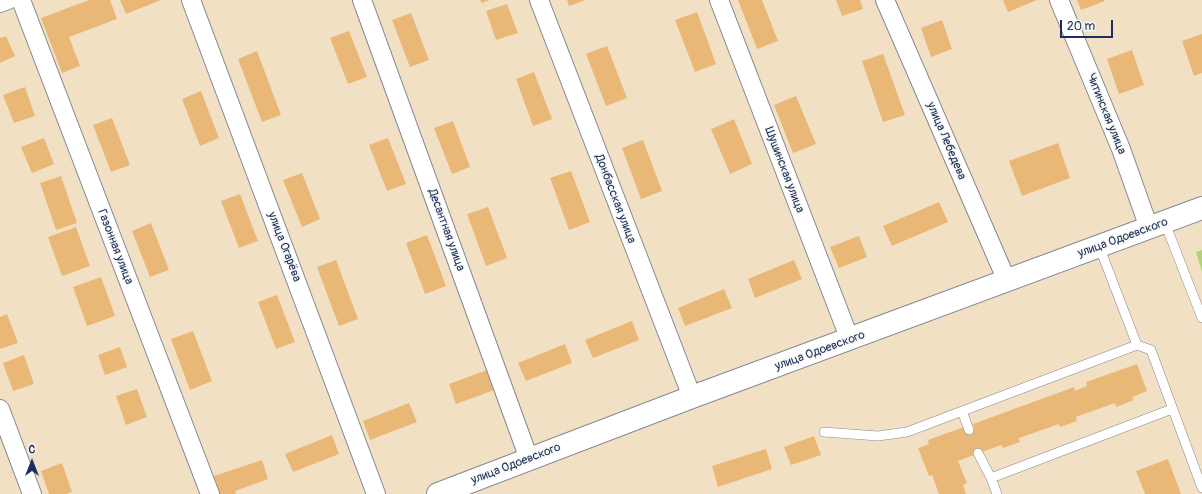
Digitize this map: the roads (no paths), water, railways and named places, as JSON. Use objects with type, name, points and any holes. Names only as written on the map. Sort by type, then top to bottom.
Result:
[{"type":"street","points":[[0,3],[8,0]]},
{"type":"street","name":"Газонная улица","points":[[21,0],[210,494]]},
{"type":"street","name":"улица Огарёва","points":[[191,0],[376,494]]},
{"type":"street","name":"Десантная улица","points":[[362,0],[530,459]]},
{"type":"street","name":"Донбасская улица","points":[[539,0],[692,397]]},
{"type":"street","name":"Шушинская улица","points":[[719,0],[850,340]]},
{"type":"street","name":"улица Лебедева","points":[[885,0],[1007,281]]},
{"type":"street","name":"Читинская улица","points":[[1059,0],[1121,149],[1157,226]]},
{"type":"street","name":"улица Одоевского","points":[[438,494],[692,397],[850,340],[1202,208]]},
{"type":"street","points":[[0,409],[32,494]]},
{"type":"lane","points":[[1157,226],[1202,318]]},
{"type":"lane","points":[[1099,246],[1137,344],[1150,350],[1202,488]]},
{"type":"lane","points":[[824,432],[878,436],[908,432],[1137,344]]},
{"type":"lane","points":[[991,478],[1172,409]]},
{"type":"lane","points":[[962,411],[970,430]]},
{"type":"lane","points":[[978,453],[991,478],[997,494]]}]
